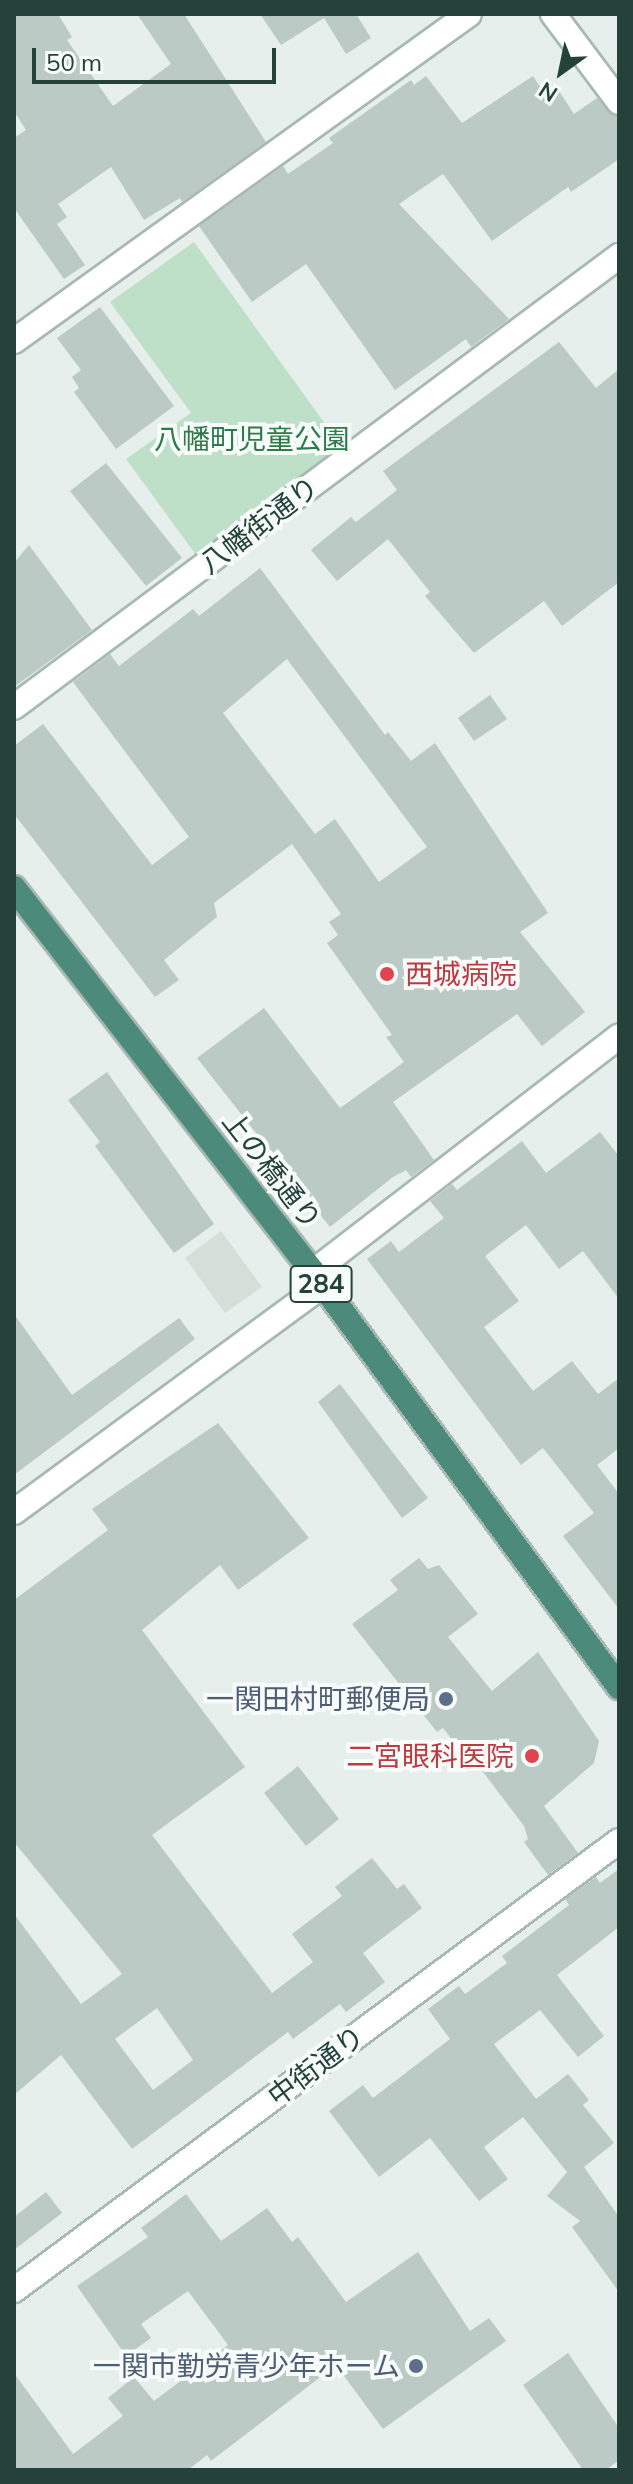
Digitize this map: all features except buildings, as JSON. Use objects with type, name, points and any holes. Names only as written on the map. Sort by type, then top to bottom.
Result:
[{"type":"highway","name":"上の橋通り","points":[[14,888],[318,1279],[619,1687]]},
{"type":"street","points":[[14,341],[469,14]]},
{"type":"street","points":[[553,14],[619,102]]},
{"type":"street","name":"八幡街通り","points":[[14,707],[619,256]]},
{"type":"street","points":[[14,1512],[318,1279],[619,1036]]},
{"type":"street","name":"中街通り","points":[[14,2290],[619,1841]]},
{"type":"shaded area","points":[[221,1231],[262,1287],[225,1313],[185,1258]]},
{"type":"green space","name":"八幡町児童公園","points":[[194,242],[346,453],[199,559],[126,459],[191,413],[110,302]]},
{"type":"place","name":"西城病院","points":[[387,974]]},
{"type":"place","name":"一関田村町郵便局","points":[[446,1699]]},
{"type":"place","name":"二宮眼科医院","points":[[532,1756]]},
{"type":"place","name":"一関市勤労青少年ホーム","points":[[416,2366]]}]
